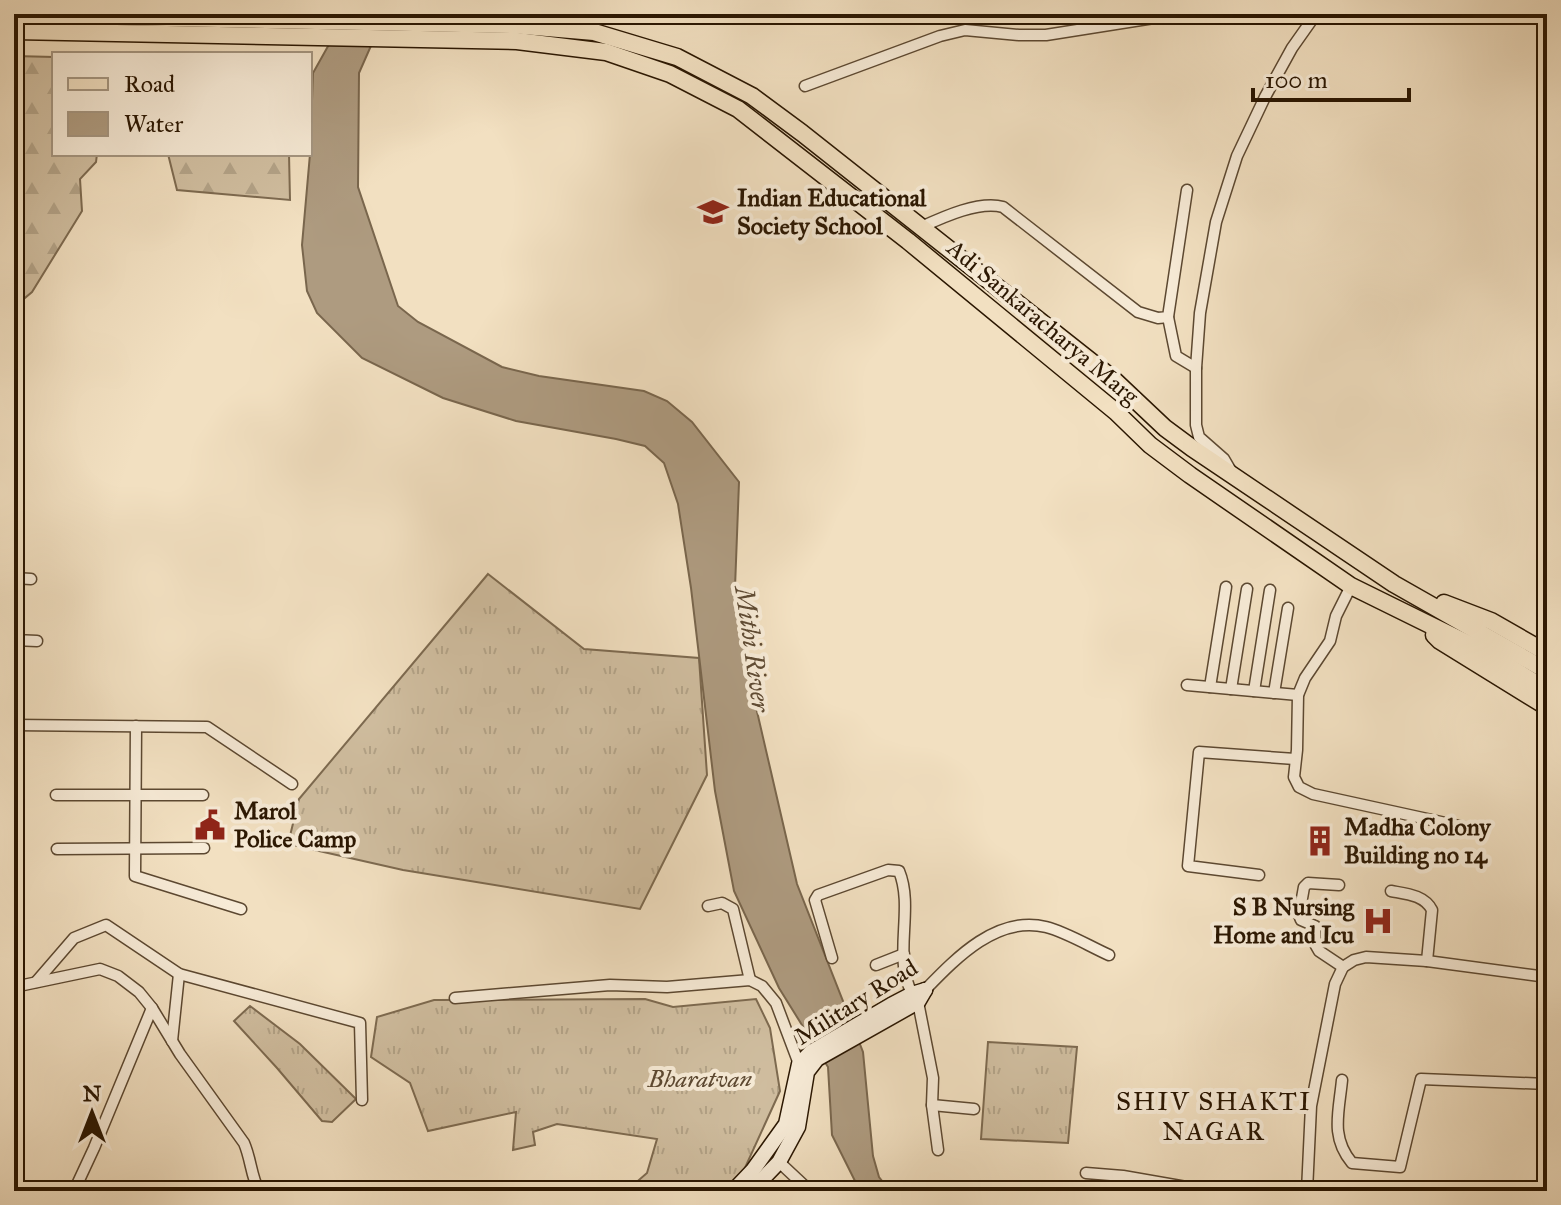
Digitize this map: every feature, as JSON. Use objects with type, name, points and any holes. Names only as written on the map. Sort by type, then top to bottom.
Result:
[{"type":"main road","name":"Adi Sankaracharya Marg","points":[[14,15],[512,25],[594,32],[677,57],[752,96],[923,226],[1112,378],[1165,428],[1394,584]]},
{"type":"main road","name":"Adi Sankaracharya Marg","points":[[14,31],[517,41],[606,52],[670,74],[738,109],[903,237],[1116,412],[1150,445],[1190,475],[1351,586],[1420,619],[1465,634]]},
{"type":"main road","points":[[1394,584],[1487,653],[1547,690]]},
{"type":"main road","points":[[1394,584],[1491,621],[1547,653]]},
{"type":"main road","points":[[1420,619],[1440,641],[1547,707]]},
{"type":"main road","points":[[1465,634],[1547,671]]},
{"type":"street","points":[[805,86],[940,36],[965,30],[1046,35],[1179,14]]},
{"type":"street","points":[[1234,477],[1224,459],[1199,437],[1196,425],[1200,313],[1216,222],[1237,156],[1265,97],[1316,14]]},
{"type":"street","points":[[1187,190],[1168,317],[1176,356],[1196,368]]},
{"type":"street","points":[[903,237],[923,226],[980,205],[1003,207],[1138,312],[1158,318],[1168,317]]},
{"type":"street","points":[[14,578],[31,579]]},
{"type":"street","points":[[1351,586],[1336,616],[1330,641],[1305,678],[1298,695],[1294,777],[1299,787],[1313,794],[1473,829]]},
{"type":"street","points":[[1210,687],[1226,587]]},
{"type":"street","points":[[1231,689],[1247,589]]},
{"type":"street","points":[[1254,691],[1270,590]]},
{"type":"street","points":[[1274,693],[1288,608]]},
{"type":"street","points":[[14,640],[37,641]]},
{"type":"street","points":[[1187,685],[1298,695]]},
{"type":"street","points":[[14,725],[207,727],[292,784]]},
{"type":"street","points":[[136,726],[135,876],[241,909]]},
{"type":"street","points":[[1259,875],[1188,866],[1199,752],[1295,759]]},
{"type":"street","points":[[56,795],[203,795]]},
{"type":"street","points":[[57,849],[204,848]]},
{"type":"street","points":[[832,958],[815,900],[818,895],[894,869],[899,871],[905,904],[904,968],[918,995],[933,1078],[932,1105],[938,1150]]},
{"type":"street","points":[[1339,885],[1308,883],[1304,887],[1299,915],[1301,920],[1315,926],[1315,944],[1319,951],[1343,967]]},
{"type":"street","points":[[1391,891],[1414,895],[1430,905],[1427,961]]},
{"type":"street","points":[[708,906],[722,903],[733,909],[750,980]]},
{"type":"street","points":[[36,982],[74,938],[106,925],[179,974],[360,1023],[362,1100]]},
{"type":"street","name":"Military Road","points":[[733,1191],[753,1170],[786,1124],[803,1068],[814,1055],[918,995],[976,943],[1004,929],[1026,925],[1048,928],[1109,955]]},
{"type":"street","points":[[876,965],[904,954]]},
{"type":"street","points":[[1307,1191],[1311,1106],[1335,984],[1343,967],[1366,957],[1427,961],[1547,977]]},
{"type":"street","points":[[14,987],[100,969],[118,976],[139,992],[244,1143],[259,1191]]},
{"type":"street","points":[[172,1041],[179,974]]},
{"type":"street","points":[[455,998],[610,985],[667,987],[750,980],[762,986],[776,1003],[803,1068],[798,1127],[779,1162],[751,1191]]},
{"type":"street","points":[[74,1191],[152,1008]]},
{"type":"street","points":[[1342,1080],[1337,1136],[1343,1152],[1352,1163],[1400,1167],[1421,1079],[1547,1084]]},
{"type":"street","points":[[932,1105],[974,1109]]},
{"type":"street","points":[[779,1162],[810,1191]]},
{"type":"street","points":[[1086,1173],[1209,1191]]},
{"type":"green space","points":[[14,56],[52,57],[52,156],[97,156],[96,162],[80,179],[82,211],[32,292],[14,307]]},
{"type":"green space","points":[[168,156],[289,156],[290,200],[177,190]]},
{"type":"green space","points":[[488,574],[584,649],[699,658],[707,775],[640,909],[403,870],[288,844],[299,799]]},
{"type":"green space","name":"Bharatvan","points":[[645,999],[673,1007],[756,999],[770,1028],[780,1091],[744,1170],[727,1191],[637,1191],[632,1186],[647,1173],[657,1139],[557,1124],[533,1132],[535,1145],[513,1150],[516,1112],[428,1131],[410,1083],[371,1057],[377,1017],[434,1000]]},
{"type":"green space","points":[[250,1006],[300,1044],[356,1099],[332,1122],[322,1121],[234,1021]]},
{"type":"green space","points":[[988,1042],[1077,1047],[1068,1143],[981,1139]]},
{"type":"water","points":[[346,14],[385,14],[359,73],[358,187],[398,306],[418,322],[502,367],[539,376],[644,391],[667,401],[692,422],[739,482],[735,588],[749,677],[797,884],[863,1052],[873,1156],[879,1177],[890,1191],[860,1191],[832,1135],[828,1067],[779,988],[734,891],[715,791],[678,504],[664,463],[645,446],[516,421],[443,398],[362,358],[317,313],[307,291],[302,245],[312,156],[313,73]]},
{"type":"place","name":"Indian Educational Society School","points":[[713,212]]},
{"type":"place","name":"Marol Police Camp","points":[[210,825]]},
{"type":"place","name":"Madha Colony Building no 14","points":[[1320,841]]},
{"type":"place","name":"S B Nursing Home and Icu","points":[[1378,921]]},
{"type":"district","name":"SHIV SHAKTI NAGAR","points":[[1214,1116]]},
{"type":"water label","name":"Mithi River","points":[[753,649]]}]
